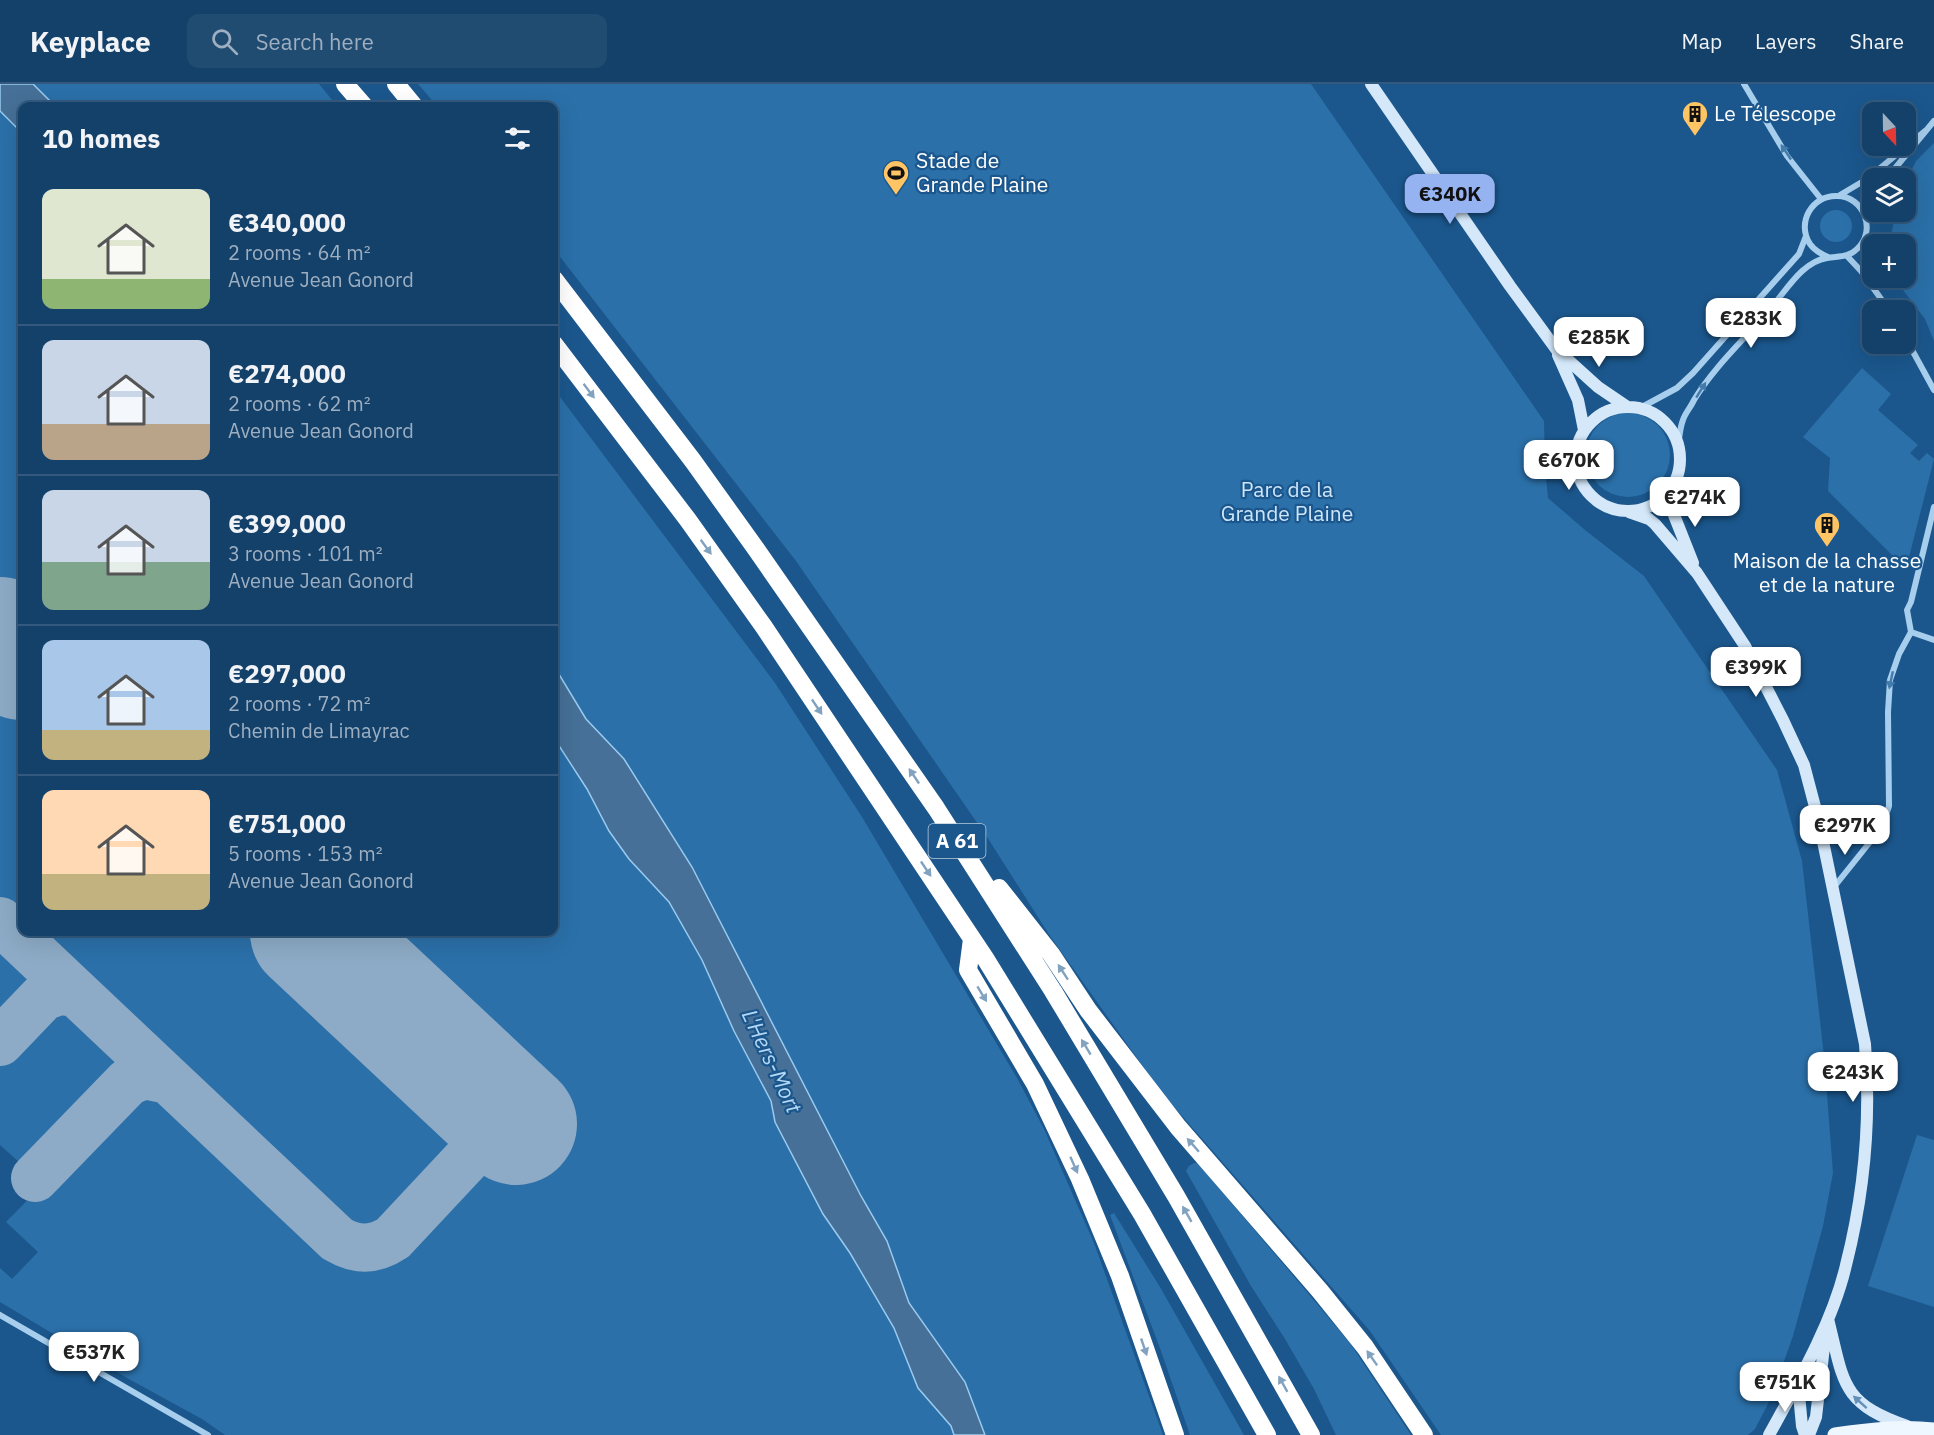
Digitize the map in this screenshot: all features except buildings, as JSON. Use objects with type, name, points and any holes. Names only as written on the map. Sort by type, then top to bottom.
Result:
[{"type":"highway","points":[[345,84],[361,102]]},
{"type":"highway","points":[[396,84],[411,102]]},
{"type":"highway","name":"A 61","points":[[558,284],[693,461],[936,808],[1053,991],[1164,1177],[1311,1435]]},
{"type":"highway","name":"A 61","points":[[558,349],[688,520],[764,627],[972,939],[1142,1214],[1267,1435]]},
{"type":"highway","points":[[936,808],[1051,954],[1095,1018],[1178,1127],[1320,1291],[1365,1347],[1424,1435]]},
{"type":"highway","points":[[972,939],[968,970],[1035,1084],[1076,1169],[1120,1276],[1175,1435]]},
{"type":"main road","points":[[1835,1435],[1911,1427],[1934,1430]]},
{"type":"street","points":[[1371,84],[1556,349],[1598,387],[1626,406]]},
{"type":"street","points":[[1744,84],[1787,156],[1821,199]]},
{"type":"street","points":[[1866,222],[1865,239],[1858,249],[1847,256],[1838,258],[1819,253],[1806,236],[1804,225],[1807,215],[1821,199],[1840,195],[1868,180],[1934,122]]},
{"type":"street","points":[[1895,168],[1925,131]]},
{"type":"street","points":[[1840,195],[1851,199],[1862,210]]},
{"type":"street","points":[[1640,408],[1677,388],[1693,373],[1798,254],[1806,236]]},
{"type":"street","points":[[1847,256],[1882,300]]},
{"type":"street","points":[[1697,573],[1674,515],[1672,488],[1680,466],[1678,443],[1683,420],[1705,382],[1806,268],[1828,257]]},
{"type":"street","points":[[1556,349],[1578,400],[1584,430]]},
{"type":"street","points":[[1915,354],[1934,390]]},
{"type":"street","points":[[1678,443],[1664,420],[1653,412],[1626,406],[1607,411],[1591,422],[1579,440],[1575,462],[1577,474],[1588,494],[1607,507],[1629,512],[1655,524],[1697,573],[1745,646],[1784,720],[1804,765],[1819,822],[1865,1044],[1868,1112],[1859,1194],[1846,1266],[1828,1319],[1798,1383],[1769,1435]]},
{"type":"street","points":[[1629,512],[1658,502],[1672,488]]},
{"type":"street","points":[[1833,887],[1874,837],[1884,821],[1889,806],[1890,680],[1899,654],[1911,632],[1907,610],[1911,602],[1934,507]]},
{"type":"street","points":[[1911,632],[1934,640]]},
{"type":"street","points":[[1819,822],[1840,836],[1860,841],[1874,837]]},
{"type":"street","points":[[0,1315],[204,1434]]},
{"type":"street","points":[[1828,1319],[1843,1378],[1849,1392],[1883,1418],[1911,1427]]},
{"type":"street","points":[[1807,1435],[1816,1419],[1828,1319]]},
{"type":"street","points":[[1798,1383],[1802,1426],[1807,1435]]},
{"type":"green space","points":[[33,84],[319,84],[334,102],[51,102]]},
{"type":"green space","name":"Parc de la Grande Plaine","points":[[418,84],[1311,84],[1544,421],[1548,498],[1644,576],[1777,770],[1802,861],[1824,1056],[1833,1173],[1823,1226],[1793,1336],[1770,1400],[1755,1429],[1748,1435],[1441,1435],[1370,1331],[1162,1093],[1050,936],[989,840],[796,561],[558,254],[558,102],[434,102]]},
{"type":"green space","points":[[0,111],[18,129],[18,603],[0,586]]},
{"type":"green space","points":[[1934,143],[1934,341],[1925,319],[1916,307],[1916,300],[1911,300],[1902,288],[1916,288],[1916,234],[1891,234],[1894,222],[1916,222],[1916,168],[1912,168],[1916,161]]},
{"type":"green space","points":[[1836,210],[1847,215],[1852,226],[1847,237],[1836,242],[1825,237],[1820,226],[1825,215]]},
{"type":"green space","points":[[1862,368],[1891,394],[1878,410],[1918,445],[1910,453],[1919,461],[1927,453],[1934,459],[1906,569],[1828,491],[1830,458],[1803,437]]},
{"type":"green space","points":[[558,394],[775,683],[862,817],[1017,1078],[1044,1129],[1094,1243],[1163,1435],[985,1435],[965,1382],[909,1303],[887,1241],[861,1196],[692,867],[624,759],[586,719],[558,673]]},
{"type":"green space","points":[[1628,413],[1644,416],[1658,425],[1667,439],[1670,455],[1667,471],[1658,485],[1644,494],[1628,497],[1612,494],[1598,485],[1589,471],[1586,455],[1589,439],[1598,425],[1612,416]]},
{"type":"green space","points":[[0,693],[18,710],[18,921],[0,904]]},
{"type":"green space","points":[[558,744],[587,789],[609,831],[629,859],[669,902],[702,960],[734,1031],[771,1101],[775,1122],[823,1214],[850,1253],[894,1328],[918,1388],[951,1426],[954,1435],[225,1435],[202,1419],[127,1378],[0,1302],[0,1268],[12,1279],[38,1252],[6,1222],[139,1086],[149,1085],[161,1090],[327,1246],[355,1260],[372,1260],[401,1248],[544,1099],[371,936],[558,936]]},
{"type":"green space","points":[[33,936],[257,936],[443,1111],[452,1139],[450,1156],[390,1224],[378,1234],[363,1236],[351,1232],[334,1220]]},
{"type":"green space","points":[[0,938],[28,965],[31,982],[25,999],[0,1026]]},
{"type":"green space","points":[[65,1006],[74,1008],[120,1050],[124,1067],[120,1074],[29,1168],[0,1145],[0,1054],[37,1018],[55,1008]]},
{"type":"green space","points":[[1917,1135],[1934,1140],[1934,1307],[1868,1286]]},
{"type":"green space","points":[[1194,1163],[1198,1163],[1350,1343],[1411,1435],[1336,1435],[1314,1389],[1251,1286],[1186,1171]]},
{"type":"green space","points":[[1114,1213],[1160,1287],[1244,1435],[1190,1435],[1110,1215]]},
{"type":"water","points":[[0,84],[33,84],[51,102],[18,102],[18,129],[0,111]]},
{"type":"water","name":"L'Hers-Mort","points":[[558,673],[586,719],[624,759],[692,867],[861,1196],[887,1241],[909,1303],[965,1382],[985,1435],[954,1435],[951,1426],[918,1388],[894,1328],[850,1253],[823,1214],[775,1122],[771,1101],[734,1031],[702,960],[669,902],[629,859],[609,831],[587,789],[558,744]]},
{"type":"taxiway","points":[[0,921],[337,1239],[352,1246],[373,1247],[393,1238],[479,1146],[487,1130],[488,1116],[476,1087]]},
{"type":"taxiway","points":[[0,1042],[43,997],[59,991],[76,993]]},
{"type":"taxiway","points":[[35,1178],[128,1082],[144,1075],[168,1080]]},
{"type":"runway","points":[[0,638],[18,655]]},
{"type":"runway","points":[[315,936],[516,1124]]},
{"type":"place","name":"Le Télescope","points":[[1695,137]]},
{"type":"place","name":"Stade de Grande Plaine","points":[[896,196]]},
{"type":"place","name":"Maison de la chasse et de la nature","points":[[1827,548]]}]
